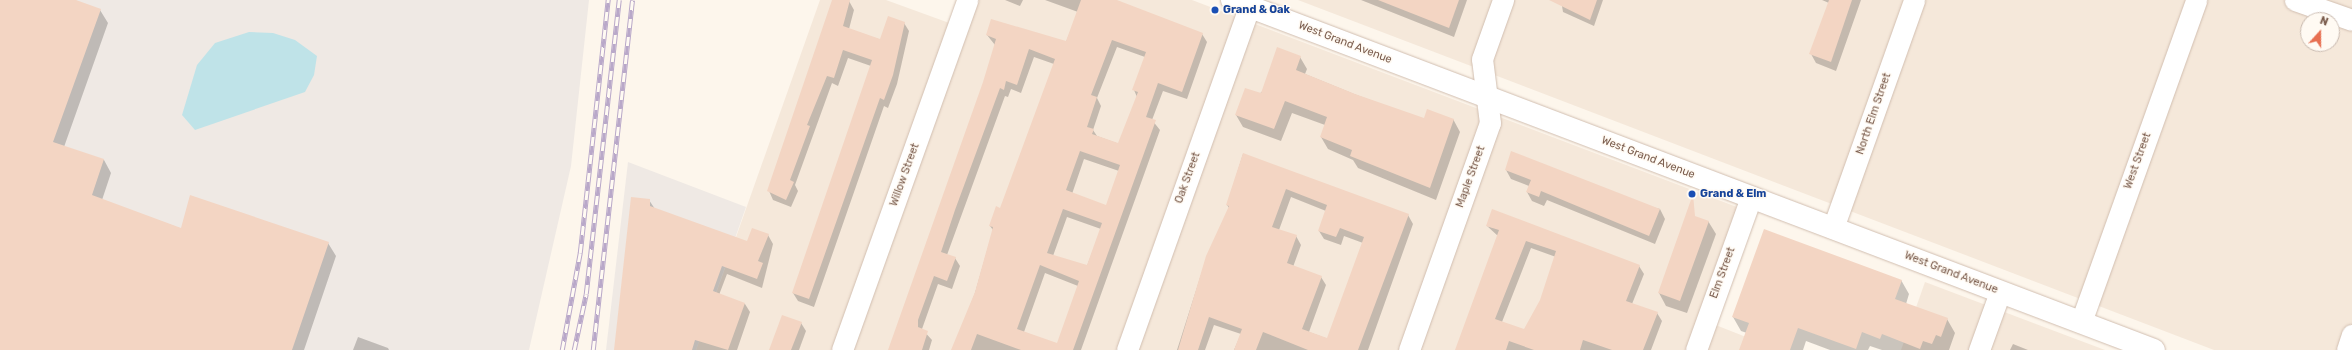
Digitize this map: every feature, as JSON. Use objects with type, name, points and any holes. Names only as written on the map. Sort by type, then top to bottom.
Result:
[{"type":"main road","name":"West Grand Avenue","points":[[1240,3],[2154,350]]},
{"type":"street","name":"Willow Street","points":[[842,350],[967,0]]},
{"type":"street","name":"Maple Street","points":[[1409,350],[1490,124],[1482,59],[1503,0]]},
{"type":"street","name":"North Elm Street","points":[[1834,228],[1914,0]]},
{"type":"street","name":"West Street","points":[[2081,322],[2196,0]]},
{"type":"street","points":[[2295,0],[2352,20]]},
{"type":"street","name":"Oak Street","points":[[1127,350],[1240,3]]},
{"type":"street","name":"Elm Street","points":[[1696,350],[1751,197]]},
{"type":"street","points":[[1979,350],[2000,292]]},
{"type":"street","points":[[2347,350],[2352,335]]},
{"type":"shaded area","points":[[0,0],[589,0],[571,166],[529,350],[0,350]]},
{"type":"shaded area","points":[[820,0],[886,0],[963,28],[973,0],[1192,0],[1742,209],[1703,320],[1779,350],[696,350]]},
{"type":"shaded area","points":[[1298,0],[2352,0],[2352,350],[2214,350]]},
{"type":"shaded area","points":[[628,162],[746,207],[696,350],[606,350]]},
{"type":"shaded area","points":[[1925,282],[2105,350],[1901,350]]},
{"type":"water","points":[[249,32],[273,33],[295,40],[317,56],[314,75],[305,92],[195,130],[182,115],[197,65],[215,43]]},
{"type":"building","points":[[0,0],[76,0],[101,9],[53,142],[104,159],[92,195],[181,228],[190,195],[329,242],[292,350],[0,350]]},
{"type":"building","points":[[832,0],[850,0],[843,26],[880,39],[888,16],[905,22],[893,75],[884,100],[880,98],[809,299],[792,293],[872,60],[843,50],[834,78],[827,76],[807,125],[810,126],[790,180],[794,182],[786,200],[767,191]]},
{"type":"building","points":[[1081,0],[1117,0],[1203,33],[1182,92],[1158,83],[1146,117],[1156,120],[1073,350],[1021,350],[977,334],[971,350],[951,350],[975,292],[993,227],[989,226],[996,206],[1000,208],[1055,59],[1029,49],[1017,85],[1006,81],[1004,90],[1000,88],[955,210],[941,252],[956,257],[947,281],[934,276],[918,320],[918,327],[928,331],[922,350],[888,350],[983,82],[996,39],[986,35],[991,19],[1066,41]],"holes":[[[1112,40],[1146,52],[1132,90],[1138,92],[1118,143],[1092,134],[1094,129],[1087,127],[1097,97],[1091,95]],[[1080,151],[1120,165],[1106,205],[1066,190]],[[1063,209],[1102,223],[1087,265],[1047,253]],[[1040,265],[1079,281],[1057,343],[1017,329]]]},
{"type":"building","points":[[1378,0],[1459,0],[1449,28]]},
{"type":"building","points":[[1549,0],[1597,0],[1590,20]]},
{"type":"building","points":[[1829,0],[1852,0],[1831,62],[1809,54]]},
{"type":"building","points":[[1277,47],[1301,56],[1296,70],[1355,94],[1424,118],[1427,109],[1454,119],[1430,188],[1350,156],[1352,150],[1320,137],[1327,117],[1285,101],[1274,129],[1235,115],[1245,88],[1261,93]]},
{"type":"building","points":[[1511,151],[1660,209],[1649,236],[1541,191],[1539,197],[1526,192],[1531,180],[1505,170]]},
{"type":"building","points":[[1243,153],[1409,214],[1358,350],[1308,350],[1263,332],[1256,350],[1234,350],[1242,329],[1209,317],[1198,350],[1178,350],[1206,256],[1229,206],[1226,205]],"holes":[[[1286,189],[1327,205],[1318,231],[1336,237],[1340,228],[1364,237],[1327,338],[1302,329],[1322,276],[1287,263],[1297,235],[1272,227]]]},
{"type":"building","points":[[1693,194],[1695,216],[1709,221],[1680,301],[1658,293]]},
{"type":"building","points":[[631,197],[650,199],[650,206],[747,241],[752,228],[769,234],[758,261],[763,263],[757,279],[722,266],[713,291],[745,303],[728,350],[695,340],[692,350],[614,350]]},
{"type":"building","points":[[1492,209],[1640,265],[1626,301],[1658,312],[1643,350],[1612,350],[1583,340],[1580,350],[1534,350],[1509,341],[1506,350],[1455,350],[1499,230],[1486,226]],"holes":[[[1526,241],[1556,251],[1540,300],[1524,329],[1495,319]]]},
{"type":"building","points":[[1764,229],[1902,280],[1895,299],[1948,318],[1941,337],[1936,335],[1932,344],[1923,341],[1920,349],[1882,334],[1880,339],[1862,332],[1856,349],[1798,328],[1790,350],[1739,350],[1749,323],[1732,317]]},
{"type":"building","points":[[782,315],[802,322],[791,350],[769,350]]},
{"type":"railway","points":[[562,350],[580,253],[608,0]]},
{"type":"railway","points":[[574,350],[586,294],[619,0]]},
{"type":"railway","points":[[593,350],[632,0]]},
{"type":"place","name":"Grand & Oak","points":[[1215,10]]},
{"type":"place","name":"Grand & Elm","points":[[1692,194]]}]
